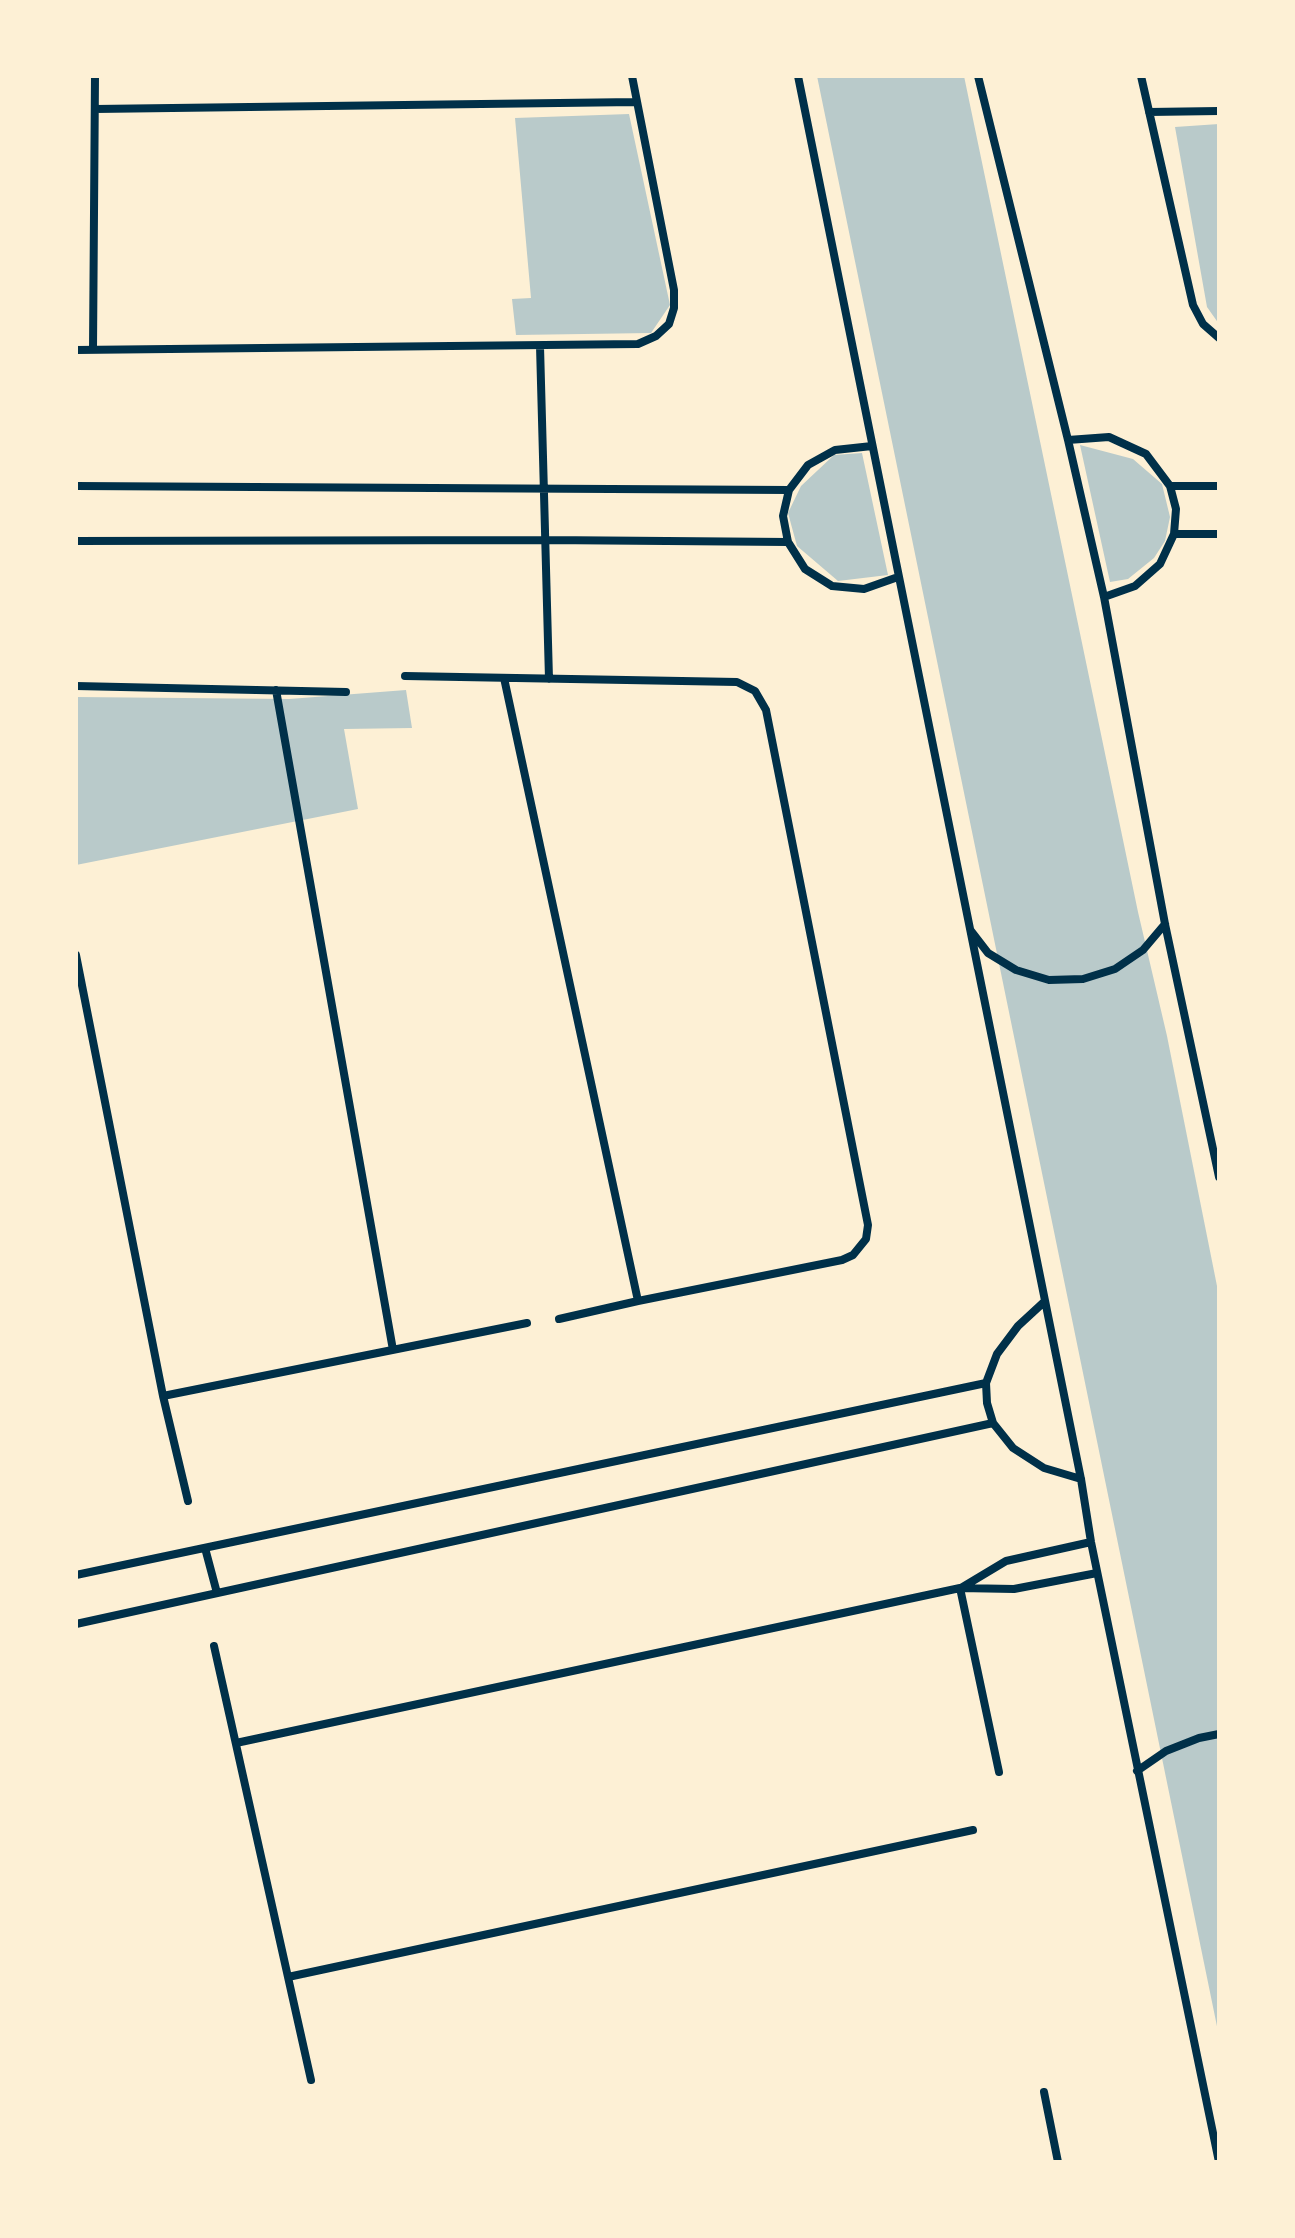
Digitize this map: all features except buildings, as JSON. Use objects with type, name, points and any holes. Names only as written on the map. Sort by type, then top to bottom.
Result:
[{"type":"street","points":[[93,349],[95,76]]},
{"type":"street","points":[[76,350],[638,344],[656,336],[669,324],[674,308],[674,290],[632,76]]},
{"type":"street","points":[[798,76],[1081,1479],[1097,1573],[1219,2162]]},
{"type":"street","points":[[978,76],[1104,597],[1165,924],[1219,1177]]},
{"type":"street","points":[[1141,76],[1193,305],[1203,324],[1219,338]]},
{"type":"street","points":[[95,109],[636,102]]},
{"type":"street","points":[[1149,112],[1219,111]]},
{"type":"street","points":[[540,346],[549,679]]},
{"type":"street","points":[[1068,440],[1109,437],[1146,454],[1170,486],[1176,509],[1174,534],[1160,564],[1135,586],[1104,597]]},
{"type":"street","points":[[872,446],[835,450],[808,465],[789,490],[783,516],[788,542],[805,569],[832,586],[864,589],[898,577]]},
{"type":"street","points":[[76,486],[789,490]]},
{"type":"street","points":[[1170,486],[1219,486]]},
{"type":"street","points":[[1174,534],[1219,534]]},
{"type":"street","points":[[76,541],[788,542]]},
{"type":"street","points":[[405,676],[737,682],[748,685],[762,699],[868,1225],[866,1239],[861,1247],[842,1260],[559,1319]]},
{"type":"street","points":[[504,678],[638,1301]]},
{"type":"street","points":[[76,686],[346,692]]},
{"type":"street","points":[[276,690],[393,1350]]},
{"type":"street","points":[[968,927],[988,953],[1016,970],[1049,980],[1083,979],[1115,969],[1143,950],[1165,924]]},
{"type":"street","points":[[76,955],[163,1396],[188,1501]]},
{"type":"street","points":[[1044,1302],[997,1354],[986,1383],[987,1403],[993,1423],[1013,1448],[1044,1468],[1081,1479]]},
{"type":"street","points":[[163,1396],[527,1323]]},
{"type":"street","points":[[76,1575],[986,1383]]},
{"type":"street","points":[[76,1624],[993,1423]]},
{"type":"street","points":[[960,1588],[1006,1561],[1091,1542]]},
{"type":"street","points":[[205,1548],[217,1593]]},
{"type":"street","points":[[236,1743],[960,1588],[1014,1589],[1097,1573]]},
{"type":"street","points":[[960,1588],[999,1772]]},
{"type":"street","points":[[214,1646],[311,2080]]},
{"type":"street","points":[[1137,1771],[1166,1751],[1219,1734]]},
{"type":"street","points":[[288,1977],[973,1830]]},
{"type":"street","points":[[1044,2092],[1058,2162]]},
{"type":"shaded area","points":[[817,76],[964,76],[1138,912],[1167,1036],[1219,1296],[1219,2036]]},
{"type":"shaded area","points":[[629,114],[670,305],[651,333],[516,335],[512,299],[531,298],[515,118]]},
{"type":"shaded area","points":[[1219,124],[1219,324],[1207,307],[1175,127]]},
{"type":"shaded area","points":[[1080,445],[1133,459],[1162,484],[1170,517],[1165,541],[1154,558],[1128,579],[1110,582]]},
{"type":"shaded area","points":[[862,453],[888,575],[838,581],[797,546],[788,513],[801,486],[834,455]]},
{"type":"shaded area","points":[[406,690],[412,728],[344,729],[358,809],[76,865],[76,697],[289,699]]}]
